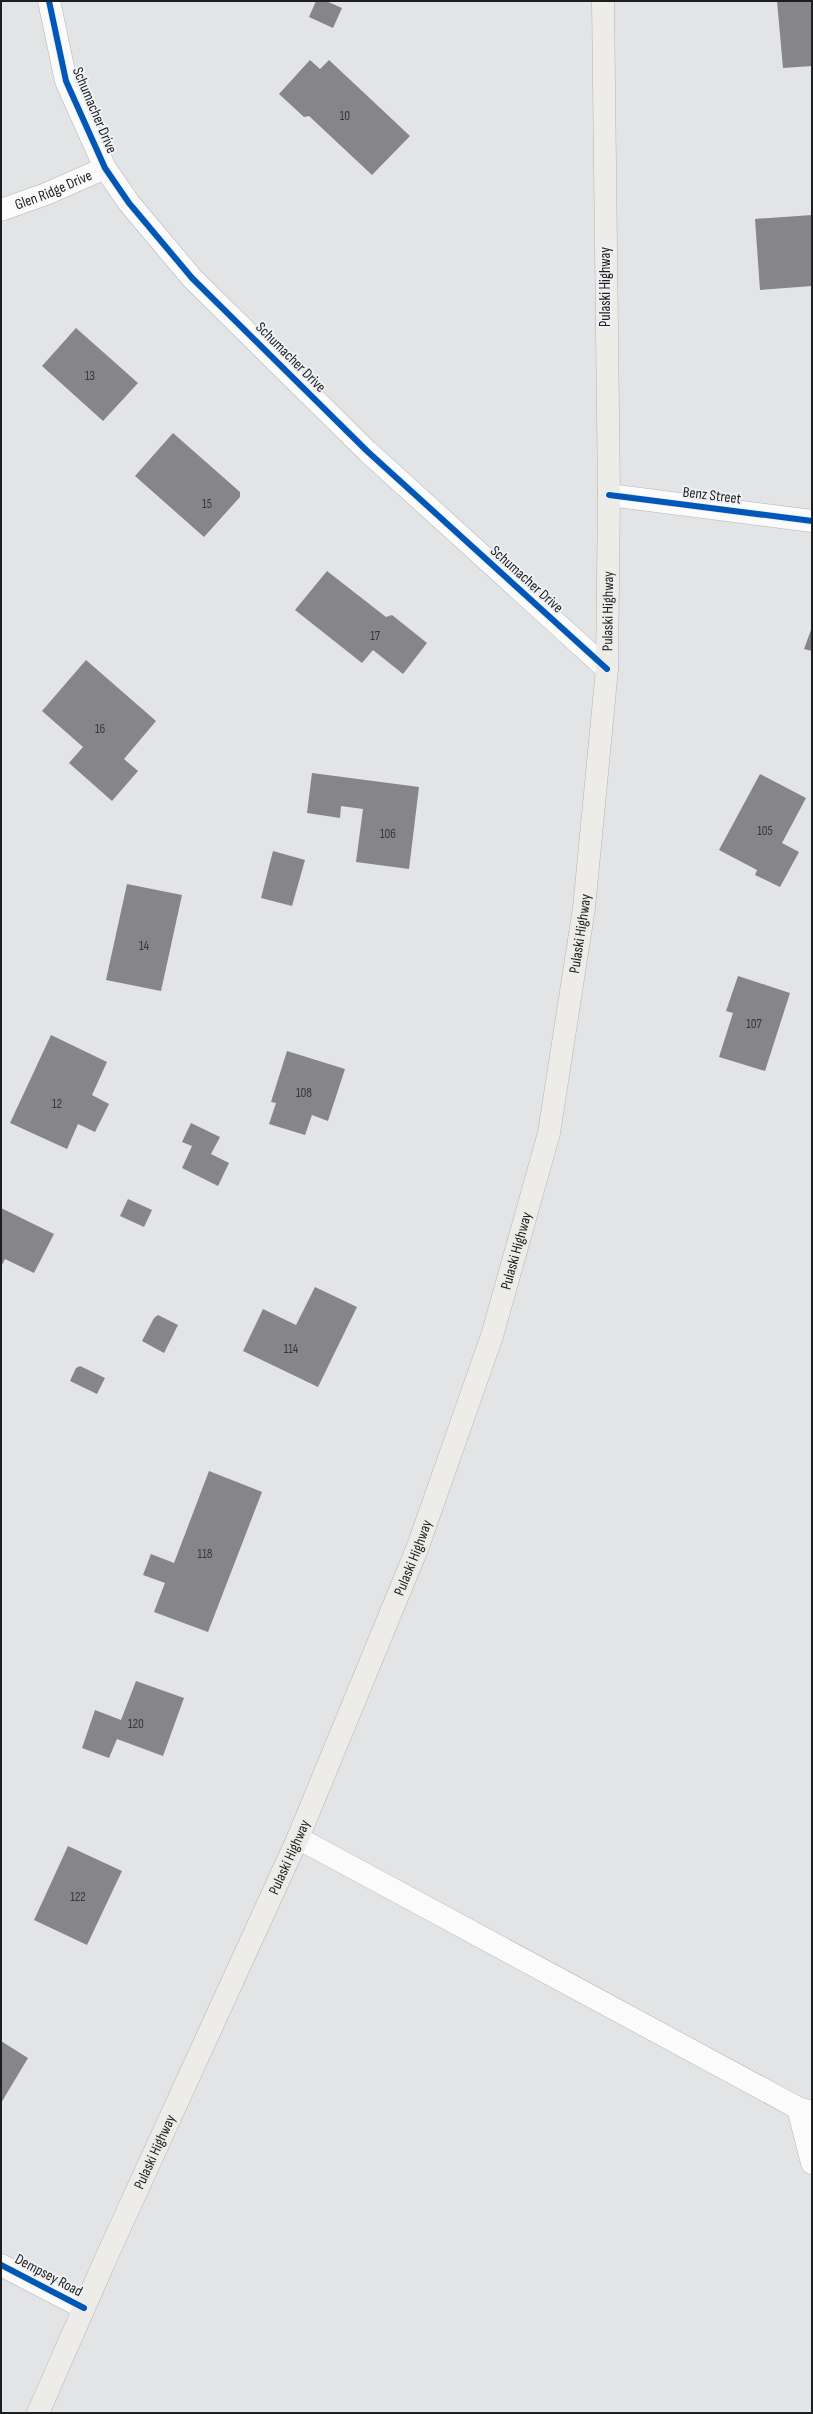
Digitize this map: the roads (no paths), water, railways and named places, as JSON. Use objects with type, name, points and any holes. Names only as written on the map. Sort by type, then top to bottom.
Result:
[{"type":"main road","name":"Pulaski Highway","points":[[38,2413],[84,2308],[298,1838],[417,1549],[492,1336],[549,1133],[584,908],[607,669],[609,495],[603,1]]},
{"type":"street","name":"Schumacher Drive","points":[[49,1],[66,81],[105,168],[129,203],[198,284],[367,451],[607,669]]},
{"type":"street","name":"Glen Ridge Drive","points":[[1,210],[46,194],[105,168]]},
{"type":"street","name":"Benz Street","points":[[609,495],[812,521]]},
{"type":"street","points":[[298,1838],[805,2110],[812,2164]]},
{"type":"street","name":"Dempsey Road","points":[[1,2265],[84,2308]]}]
